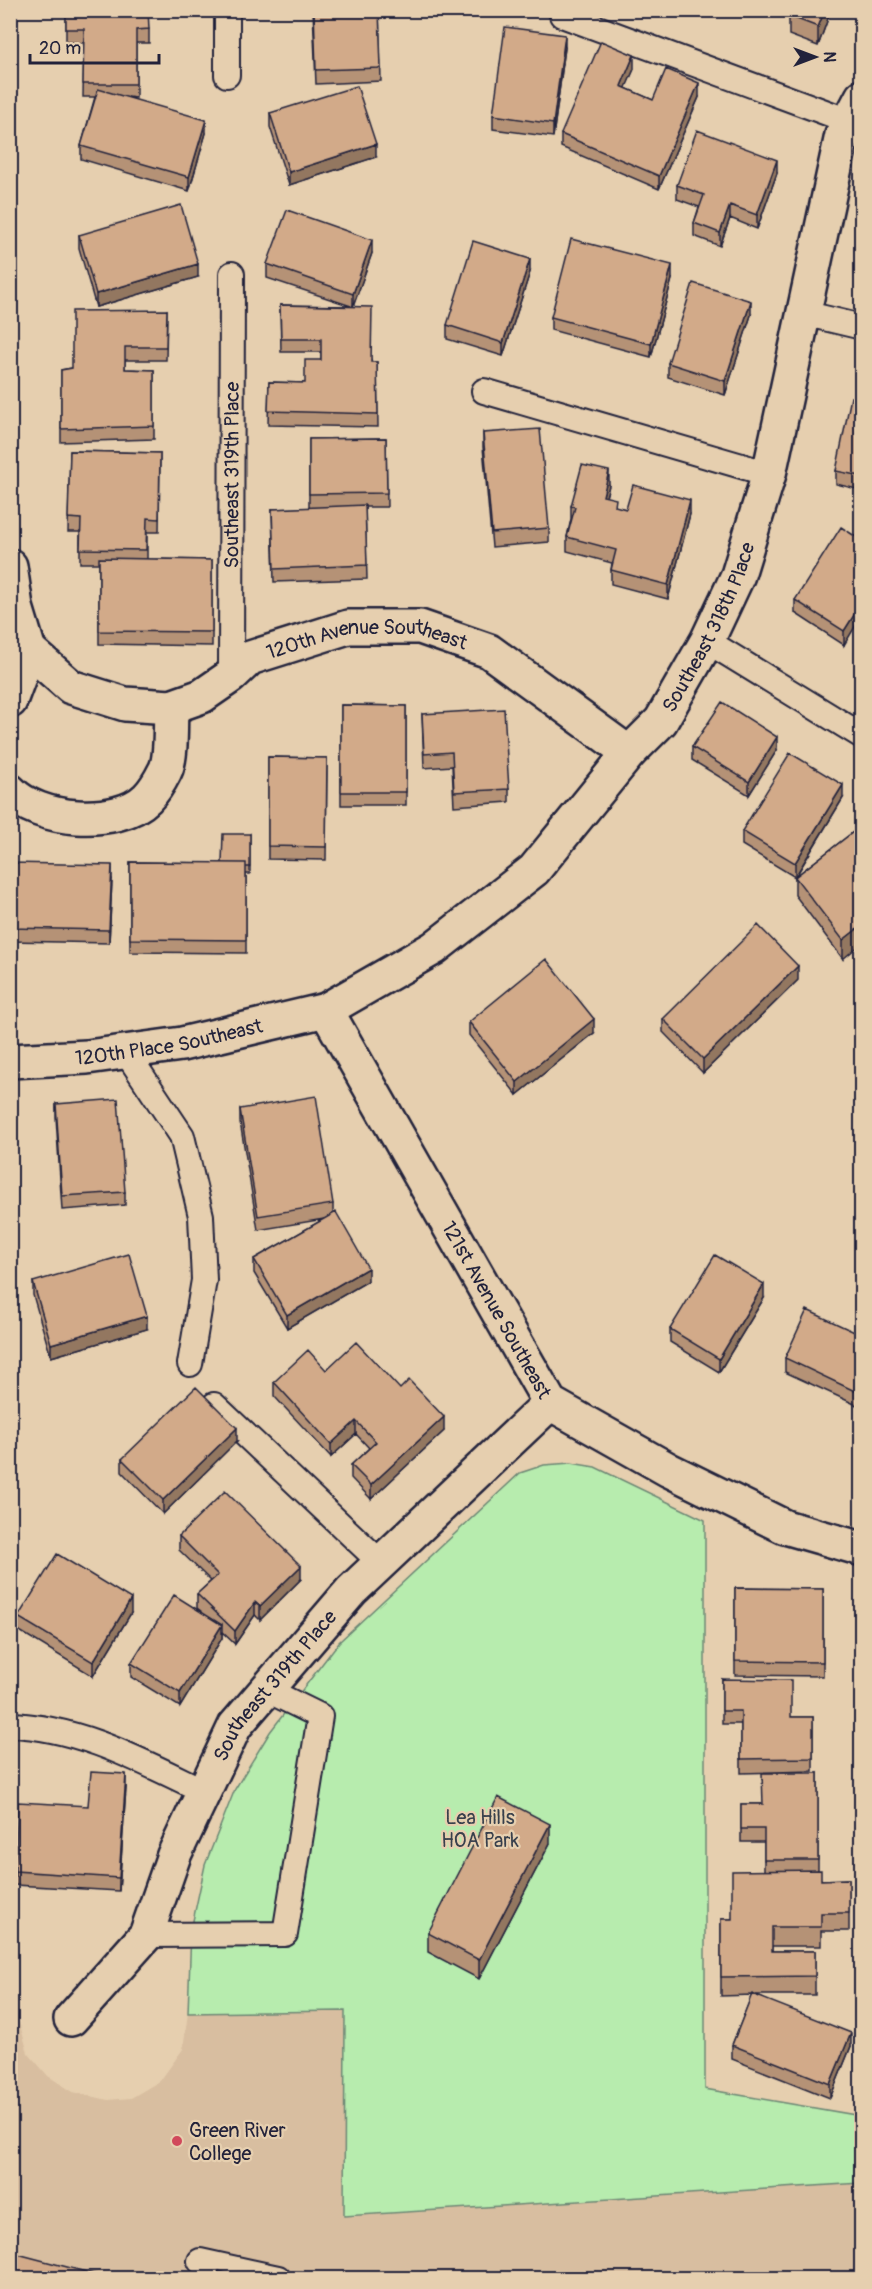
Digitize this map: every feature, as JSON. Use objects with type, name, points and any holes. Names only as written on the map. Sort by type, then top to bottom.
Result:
[{"type":"street","name":"Southeast 318th Place","points":[[326,1010],[434,948],[534,870],[629,753],[662,721],[707,641],[738,575],[769,474],[842,135],[855,109]]},
{"type":"street","points":[[10,566],[16,607],[29,650],[10,701]]},
{"type":"street","name":"120th Avenue Southeast","points":[[29,650],[71,687],[125,704],[171,707],[202,696],[231,676],[250,658],[348,627],[420,627],[489,651],[629,753]]},
{"type":"street","points":[[10,791],[18,799],[52,813],[93,819],[120,813],[138,804],[147,799],[166,769],[171,707]]},
{"type":"street","name":"120th Place Southeast","points":[[10,1061],[87,1057],[182,1044],[326,1010]]},
{"type":"street","name":"121st Avenue Southeast","points":[[326,1010],[550,1403],[669,1470],[785,1527],[861,1549]]},
{"type":"street","name":"Southeast 319th Place","points":[[70,2019],[147,1935],[174,1856],[235,1726],[351,1592],[550,1403]]},
{"type":"lane","points":[[227,10],[227,75]]},
{"type":"lane","points":[[562,15],[855,109]]},
{"type":"lane","name":"Southeast 319th Place","points":[[231,676],[232,274]]},
{"type":"lane","points":[[803,313],[861,327]]},
{"type":"lane","points":[[484,391],[769,474]]},
{"type":"lane","points":[[707,641],[861,736]]},
{"type":"lane","points":[[126,1052],[182,1136],[201,1216],[204,1280],[190,1364]]},
{"type":"lane","points":[[214,1405],[381,1563]]},
{"type":"lane","points":[[147,1935],[285,1934],[320,1716],[267,1690]]},
{"type":"lane","points":[[10,1725],[26,1725],[95,1740],[204,1791]]},
{"type":"lane","points":[[200,2261],[278,2278]]},
{"type":"shaded area","name":"Green River College","points":[[10,1990],[28,2053],[48,2076],[73,2092],[108,2100],[131,2098],[160,2081],[183,2049],[188,2013],[345,2011],[344,2216],[861,2183],[861,2278],[11,2278]]},
{"type":"green space","name":"Lea Hills HOA Park","points":[[571,1463],[595,1467],[705,1520],[705,2089],[861,2116],[861,2183],[344,2216],[345,2011],[188,2013],[191,1930],[205,1865],[235,1789],[270,1732],[339,1642],[520,1473],[544,1465]]},
{"type":"building","points":[[66,10],[148,10],[149,29],[136,30],[136,84],[83,84],[84,29],[66,29]]},
{"type":"building","points":[[314,10],[379,10],[381,68],[316,70]]},
{"type":"building","points":[[791,10],[825,10],[818,27],[789,16]]},
{"type":"building","points":[[505,27],[565,35],[553,124],[493,115]]},
{"type":"building","points":[[601,41],[634,55],[621,86],[653,100],[666,69],[699,83],[659,176],[561,134]]},
{"type":"building","points":[[357,86],[376,144],[289,172],[270,113]]},
{"type":"building","points":[[98,89],[206,120],[189,177],[81,146]]},
{"type":"building","points":[[697,130],[777,160],[757,215],[730,205],[720,233],[694,223],[704,195],[677,185]]},
{"type":"building","points":[[181,205],[198,264],[96,294],[79,235]]},
{"type":"building","points":[[287,210],[372,240],[353,294],[267,264]]},
{"type":"building","points":[[571,239],[672,265],[651,344],[551,317]]},
{"type":"building","points":[[473,241],[530,259],[503,343],[447,325]]},
{"type":"building","points":[[693,283],[751,301],[725,381],[668,363]]},
{"type":"building","points":[[280,305],[372,307],[371,362],[377,362],[378,414],[268,411],[269,382],[305,383],[305,360],[321,360],[321,339],[281,339]]},
{"type":"building","points":[[167,310],[166,347],[125,347],[125,369],[154,370],[154,426],[61,429],[61,370],[72,368],[72,311]]},
{"type":"building","points":[[851,397],[861,399],[861,476],[836,471]]},
{"type":"building","points":[[540,429],[549,528],[492,533],[483,433]]},
{"type":"building","points":[[386,438],[387,493],[309,494],[309,439]]},
{"type":"building","points":[[70,451],[160,453],[159,519],[147,518],[146,550],[80,549],[81,519],[68,518]]},
{"type":"building","points":[[582,465],[609,471],[603,496],[616,499],[615,506],[626,509],[633,485],[690,500],[668,585],[611,570],[616,550],[567,537],[575,507],[571,506]]},
{"type":"building","points":[[365,505],[367,565],[274,569],[272,509]]},
{"type":"building","points":[[841,527],[861,540],[861,604],[844,631],[795,600]]},
{"type":"building","points":[[99,558],[212,560],[212,632],[99,631]]},
{"type":"building","points":[[722,702],[777,737],[749,782],[692,747]]},
{"type":"building","points":[[341,705],[406,706],[406,792],[341,792]]},
{"type":"building","points":[[504,709],[509,789],[454,792],[452,752],[424,754],[422,714]]},
{"type":"building","points":[[790,753],[843,785],[795,863],[742,831]]},
{"type":"building","points":[[268,757],[327,758],[326,847],[268,846]]},
{"type":"building","points":[[861,826],[861,926],[843,940],[795,877]]},
{"type":"building","points":[[223,834],[250,834],[250,867],[246,867],[246,863],[222,863]]},
{"type":"building","points":[[130,862],[246,863],[246,940],[130,939]]},
{"type":"building","points":[[10,863],[112,865],[109,930],[10,928]]},
{"type":"building","points":[[758,925],[798,966],[703,1059],[663,1019]]},
{"type":"building","points":[[546,959],[594,1019],[517,1082],[469,1022]]},
{"type":"building","points":[[316,1096],[333,1204],[258,1216],[240,1109]]},
{"type":"building","points":[[118,1099],[125,1192],[62,1196],[56,1104]]},
{"type":"building","points":[[336,1212],[368,1268],[287,1315],[254,1259]]},
{"type":"building","points":[[129,1254],[147,1316],[51,1344],[33,1282]]},
{"type":"building","points":[[715,1255],[764,1284],[719,1359],[670,1329]]},
{"type":"building","points":[[807,1310],[861,1335],[861,1394],[785,1358]]},
{"type":"building","points":[[356,1342],[400,1389],[409,1380],[444,1417],[371,1485],[351,1465],[376,1442],[356,1421],[331,1444],[274,1382],[308,1350],[326,1370]]},
{"type":"building","points":[[196,1387],[237,1428],[163,1500],[122,1459]]},
{"type":"building","points":[[225,1491],[301,1566],[260,1606],[255,1602],[235,1631],[197,1594],[218,1575],[179,1536]]},
{"type":"building","points":[[57,1554],[131,1599],[93,1662],[18,1617]]},
{"type":"building","points":[[735,1588],[823,1589],[823,1662],[735,1661]]},
{"type":"building","points":[[174,1595],[222,1625],[180,1693],[131,1663]]},
{"type":"building","points":[[722,1679],[791,1680],[791,1717],[813,1717],[813,1758],[741,1759],[741,1711],[722,1711]]},
{"type":"building","points":[[91,1772],[126,1774],[119,1878],[15,1871],[18,1802],[88,1806]]},
{"type":"building","points":[[762,1773],[818,1773],[818,1860],[764,1860],[764,1829],[741,1829],[741,1804],[763,1804]]},
{"type":"building","points":[[498,1797],[550,1824],[479,1960],[428,1933]]},
{"type":"building","points":[[821,1870],[821,1880],[849,1879],[849,1913],[821,1913],[821,1927],[772,1927],[772,1951],[815,1951],[815,1976],[721,1977],[721,1919],[732,1919],[732,1871]]},
{"type":"building","points":[[752,1994],[851,2033],[830,2084],[732,2045]]},
{"type":"building","points":[[10,2252],[109,2278],[10,2278]]},
{"type":"building","points":[[219,2271],[245,2278],[217,2278]]},
{"type":"place","name":"Green River College","points":[[177,2141]]}]
